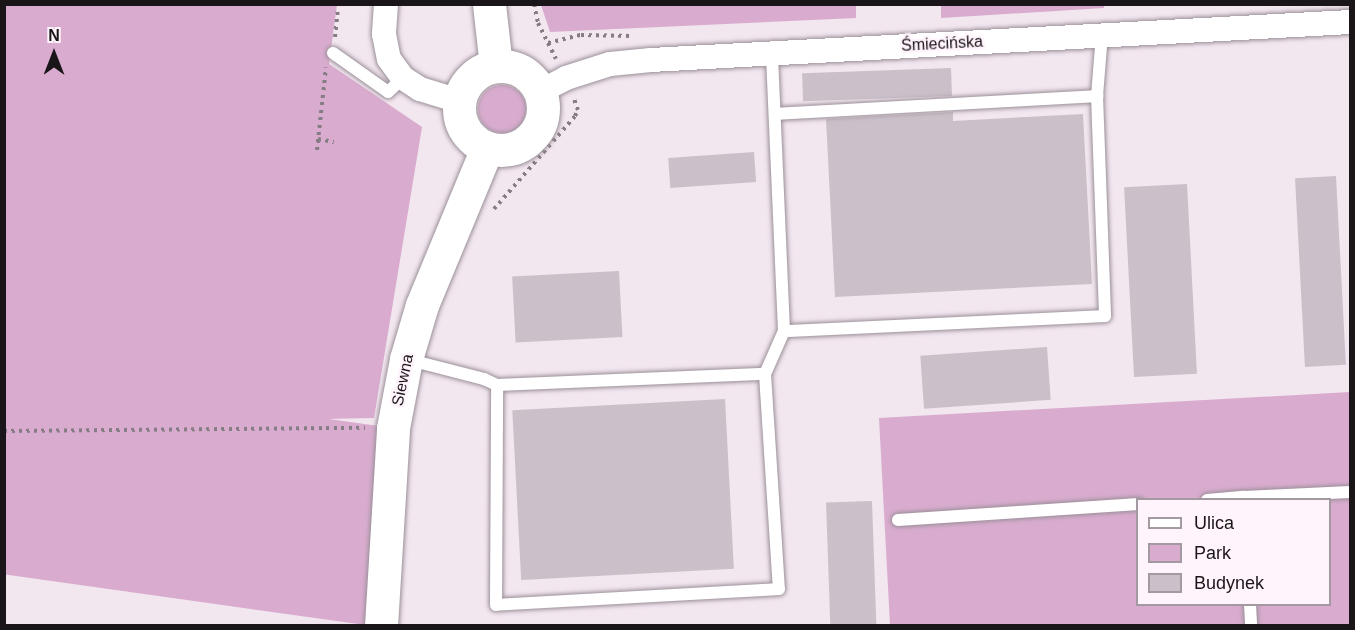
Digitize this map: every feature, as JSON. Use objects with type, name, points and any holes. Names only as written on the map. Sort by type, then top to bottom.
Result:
[{"type":"main road","points":[[489,4],[496,66]]},
{"type":"main road","points":[[496,66],[522,71],[536,84],[553,85],[543,116],[533,135],[523,144],[511,149],[487,148],[468,135],[459,113],[459,102],[471,77],[486,68],[496,66]]},
{"type":"main road","name":"Siewna","points":[[381,626],[393,428],[406,359],[422,305],[487,148]]},
{"type":"street","points":[[386,4],[384,34],[389,59],[403,78],[420,89],[459,102]]},
{"type":"street","name":"Śmiecińska","points":[[553,85],[610,64],[1102,34],[1350,22]]},
{"type":"lane","points":[[784,331],[1105,316],[1097,96],[1102,34]]},
{"type":"lane","points":[[333,53],[388,92],[403,78]]},
{"type":"lane","points":[[497,385],[496,605],[779,589],[765,374],[784,331],[772,53]]},
{"type":"lane","points":[[775,114],[1097,96]]},
{"type":"lane","points":[[406,359],[484,379],[497,385],[765,374]]},
{"type":"lane","points":[[1244,498],[1350,492]]},
{"type":"lane","points":[[898,520],[1136,504]]},
{"type":"lane","points":[[1250,606],[1251,626]]},
{"type":"path","points":[[489,215],[578,110],[553,85],[534,4]]},
{"type":"path","points":[[317,150],[328,52],[333,53],[338,10]]},
{"type":"path","points":[[318,140],[334,142]]},
{"type":"path","points":[[4,431],[393,428]]},
{"type":"green space","points":[[1104,4],[1104,8],[941,18],[941,5]]},
{"type":"green space","points":[[4,5],[337,5],[329,64],[422,127],[374,418],[5,426]]},
{"type":"green space","points":[[541,5],[856,5],[856,18],[550,32]]},
{"type":"green space","points":[[502,85],[519,92],[526,109],[519,126],[502,133],[485,126],[478,109],[485,92]]},
{"type":"green space","points":[[8,374],[393,428],[365,625],[4,574],[4,401]]},
{"type":"green space","points":[[1350,392],[1350,625],[890,625],[879,418]]},
{"type":"building","points":[[951,68],[952,96],[803,101],[802,73]]},
{"type":"building","points":[[953,112],[953,121],[1083,114],[1092,284],[835,297],[826,119]]},
{"type":"building","points":[[754,152],[756,182],[670,188],[668,158]]},
{"type":"building","points":[[1336,176],[1346,365],[1305,367],[1295,178]]},
{"type":"building","points":[[1187,184],[1197,374],[1134,377],[1124,187]]},
{"type":"building","points":[[619,271],[622,337],[516,343],[512,277]]},
{"type":"building","points":[[1047,347],[1051,400],[924,409],[920,356]]},
{"type":"building","points":[[725,399],[734,569],[521,580],[512,410]]},
{"type":"building","points":[[872,501],[876,626],[830,626],[826,503]]}]
